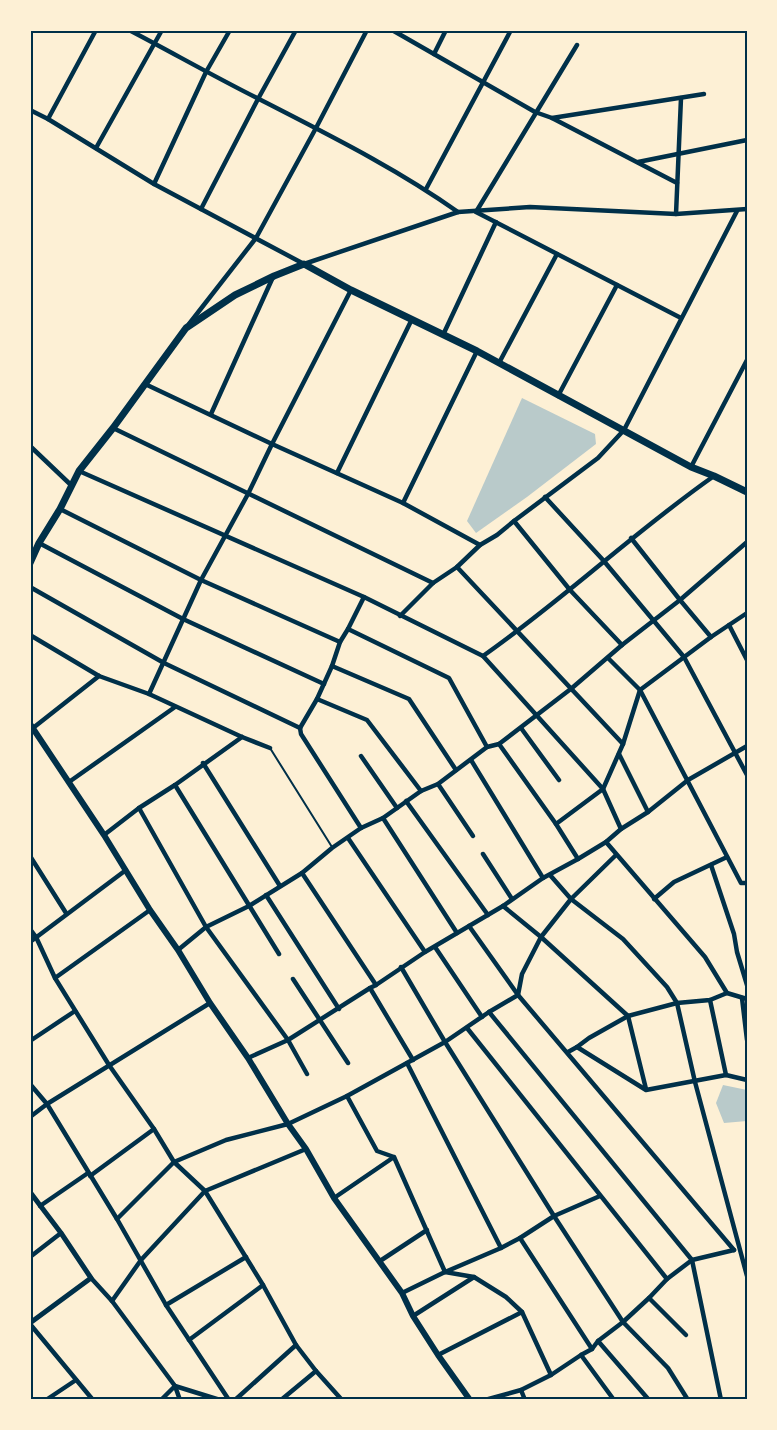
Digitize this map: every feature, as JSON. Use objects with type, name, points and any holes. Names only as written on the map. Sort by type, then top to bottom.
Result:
[{"type":"main road","points":[[30,563],[79,471],[186,328],[236,295],[304,264],[351,290],[477,351],[691,467],[747,492]]},
{"type":"main road","points":[[31,726],[248,1058],[334,1198],[402,1293],[413,1316],[470,1400]]},
{"type":"street","points":[[48,119],[96,30]]},
{"type":"street","points":[[129,30],[316,128],[426,189],[458,212]]},
{"type":"street","points":[[96,148],[162,30]]},
{"type":"street","points":[[154,184],[206,72],[230,30]]},
{"type":"street","points":[[201,209],[296,30]]},
{"type":"street","points":[[186,328],[255,238],[367,30]]},
{"type":"street","points":[[392,30],[536,111],[677,183]]},
{"type":"street","points":[[434,54],[446,30]]},
{"type":"street","points":[[426,189],[511,30]]},
{"type":"street","points":[[476,212],[577,45]]},
{"type":"street","points":[[552,118],[704,94]]},
{"type":"street","points":[[675,214],[681,98]]},
{"type":"street","points":[[30,110],[154,184],[304,264],[458,212],[530,207],[675,214],[747,209]]},
{"type":"street","points":[[638,162],[747,140]]},
{"type":"street","points":[[400,616],[433,583],[457,567],[480,545],[497,535],[598,458],[624,430],[737,211]]},
{"type":"street","points":[[476,212],[681,318]]},
{"type":"street","points":[[442,335],[496,222]]},
{"type":"street","points":[[499,363],[557,254]]},
{"type":"street","points":[[211,414],[274,276]]},
{"type":"street","points":[[558,396],[617,285]]},
{"type":"street","points":[[149,694],[201,580],[248,494],[351,290]]},
{"type":"street","points":[[337,473],[413,319]]},
{"type":"street","points":[[403,503],[477,351]]},
{"type":"street","points":[[691,467],[747,360]]},
{"type":"street","points":[[145,384],[403,503],[480,545]]},
{"type":"street","points":[[113,428],[433,583]]},
{"type":"street","points":[[30,446],[72,486]]},
{"type":"street","points":[[79,471],[363,597],[483,656],[603,789],[621,829]]},
{"type":"street","points":[[483,656],[570,590],[631,538],[714,476]]},
{"type":"street","points":[[545,497],[603,560],[684,657],[747,775]]},
{"type":"street","points":[[60,509],[201,580],[340,642]]},
{"type":"street","points":[[514,520],[570,590],[622,645]]},
{"type":"street","points":[[631,538],[711,637]]},
{"type":"street","points":[[178,950],[206,927],[249,906],[302,873],[361,828],[383,818],[421,791],[438,784],[487,747],[499,744],[572,688],[747,542]]},
{"type":"street","points":[[39,543],[183,619],[324,684]]},
{"type":"street","points":[[457,567],[623,744]]},
{"type":"street","points":[[30,587],[164,663],[300,728]]},
{"type":"street","points":[[361,828],[301,734],[300,728],[317,699],[340,642],[363,597]]},
{"type":"street","points":[[556,824],[603,789],[623,744],[640,690],[747,613]]},
{"type":"street","points":[[729,625],[747,660]]},
{"type":"street","points":[[348,629],[449,678],[487,747]]},
{"type":"street","points":[[30,635],[99,676],[149,694],[270,748]]},
{"type":"street","points":[[608,658],[640,690],[741,883],[747,883]]},
{"type":"street","points":[[332,666],[408,699],[456,770]]},
{"type":"street","points":[[31,726],[99,676]]},
{"type":"street","points":[[317,699],[367,720],[421,791]]},
{"type":"street","points":[[69,782],[175,707]]},
{"type":"street","points":[[521,728],[560,780]]},
{"type":"street","points":[[104,835],[242,736]]},
{"type":"street","points":[[499,744],[578,859]]},
{"type":"street","points":[[248,1058],[288,1040],[376,986],[425,952],[503,906],[543,878],[606,842],[688,780],[747,746]]},
{"type":"street","points":[[619,754],[648,812]]},
{"type":"street","points":[[361,756],[397,807]]},
{"type":"street","points":[[471,760],[543,878]]},
{"type":"street","points":[[203,763],[280,886]]},
{"type":"street","points":[[438,784],[473,836]]},
{"type":"street","points":[[175,785],[279,954]]},
{"type":"street","points":[[406,801],[488,915]]},
{"type":"street","points":[[139,808],[206,927],[288,1040],[308,1074]]},
{"type":"street","points":[[383,818],[457,933]]},
{"type":"street","points":[[348,838],[425,952]]},
{"type":"street","points":[[606,842],[705,957],[727,993]]},
{"type":"street","points":[[483,854],[512,899]]},
{"type":"street","points":[[117,1219],[174,1162],[226,1140],[288,1124],[347,1096],[446,1042],[518,995],[522,975],[541,937],[571,899],[616,855]]},
{"type":"street","points":[[30,856],[66,914]]},
{"type":"street","points":[[654,899],[674,882],[728,857]]},
{"type":"street","points":[[711,865],[734,934],[747,985]]},
{"type":"street","points":[[30,942],[126,870]]},
{"type":"street","points":[[302,873],[376,986]]},
{"type":"street","points":[[550,875],[571,899],[623,939],[667,987],[677,1003],[695,1082],[744,1255],[747,1276]]},
{"type":"street","points":[[266,895],[339,1008]]},
{"type":"street","points":[[503,906],[541,937],[628,1016],[646,1090]]},
{"type":"street","points":[[55,978],[150,910]]},
{"type":"street","points":[[469,926],[518,995],[734,1250],[744,1255]]},
{"type":"street","points":[[30,929],[55,978],[109,1065],[174,1162],[206,1191],[296,1345],[342,1400]]},
{"type":"street","points":[[435,947],[482,1017]]},
{"type":"street","points":[[402,968],[554,1216],[623,1322],[668,1368],[688,1400]]},
{"type":"street","points":[[293,978],[348,1063]]},
{"type":"street","points":[[370,988],[413,1060]]},
{"type":"street","points":[[568,1052],[628,1016],[677,1003],[710,1000],[727,993],[744,998],[747,1040]]},
{"type":"street","points":[[710,1000],[726,1075]]},
{"type":"street","points":[[30,1117],[47,1104],[210,1003]]},
{"type":"street","points":[[30,1041],[75,1011]]},
{"type":"street","points":[[489,1012],[692,1260],[721,1400]]},
{"type":"street","points":[[467,1028],[667,1279]]},
{"type":"street","points":[[577,1047],[646,1090],[726,1075],[747,1080]]},
{"type":"street","points":[[407,1063],[501,1248]]},
{"type":"street","points":[[30,1084],[47,1104],[166,1305],[229,1400]]},
{"type":"street","points":[[347,1096],[377,1151],[394,1157],[445,1272]]},
{"type":"street","points":[[40,1206],[154,1129]]},
{"type":"street","points":[[112,1301],[141,1260],[206,1191],[306,1149]]},
{"type":"street","points":[[334,1198],[394,1157]]},
{"type":"street","points":[[402,1293],[501,1248],[554,1216],[600,1196]]},
{"type":"street","points":[[31,1197],[61,1233],[91,1278],[112,1301],[175,1386],[180,1400]]},
{"type":"street","points":[[380,1261],[427,1230]]},
{"type":"street","points":[[30,1257],[61,1233]]},
{"type":"street","points":[[520,1238],[592,1349]]},
{"type":"street","points":[[485,1400],[521,1390],[551,1375],[580,1354],[592,1349],[667,1279],[692,1260],[734,1250]]},
{"type":"street","points":[[166,1305],[246,1257]]},
{"type":"street","points":[[445,1272],[474,1277],[506,1298],[522,1312],[551,1375]]},
{"type":"street","points":[[413,1316],[474,1277]]},
{"type":"street","points":[[91,1278],[30,1324],[93,1400]]},
{"type":"street","points":[[189,1340],[263,1285]]},
{"type":"street","points":[[649,1298],[686,1335]]},
{"type":"street","points":[[438,1355],[522,1312]]},
{"type":"street","points":[[598,1341],[649,1400]]},
{"type":"street","points":[[235,1400],[296,1345]]},
{"type":"street","points":[[580,1354],[614,1400]]},
{"type":"street","points":[[281,1400],[316,1371]]},
{"type":"street","points":[[46,1400],[76,1380]]},
{"type":"street","points":[[161,1400],[175,1386]]},
{"type":"street","points":[[175,1386],[220,1400]]},
{"type":"street","points":[[521,1390],[525,1400]]},
{"type":"lane","points":[[270,748],[332,848]]},
{"type":"shaded area","points":[[522,398],[595,434],[596,444],[476,533],[467,521]]},
{"type":"shaded area","points":[[723,1085],[747,1090],[747,1121],[724,1123],[716,1103]]}]
